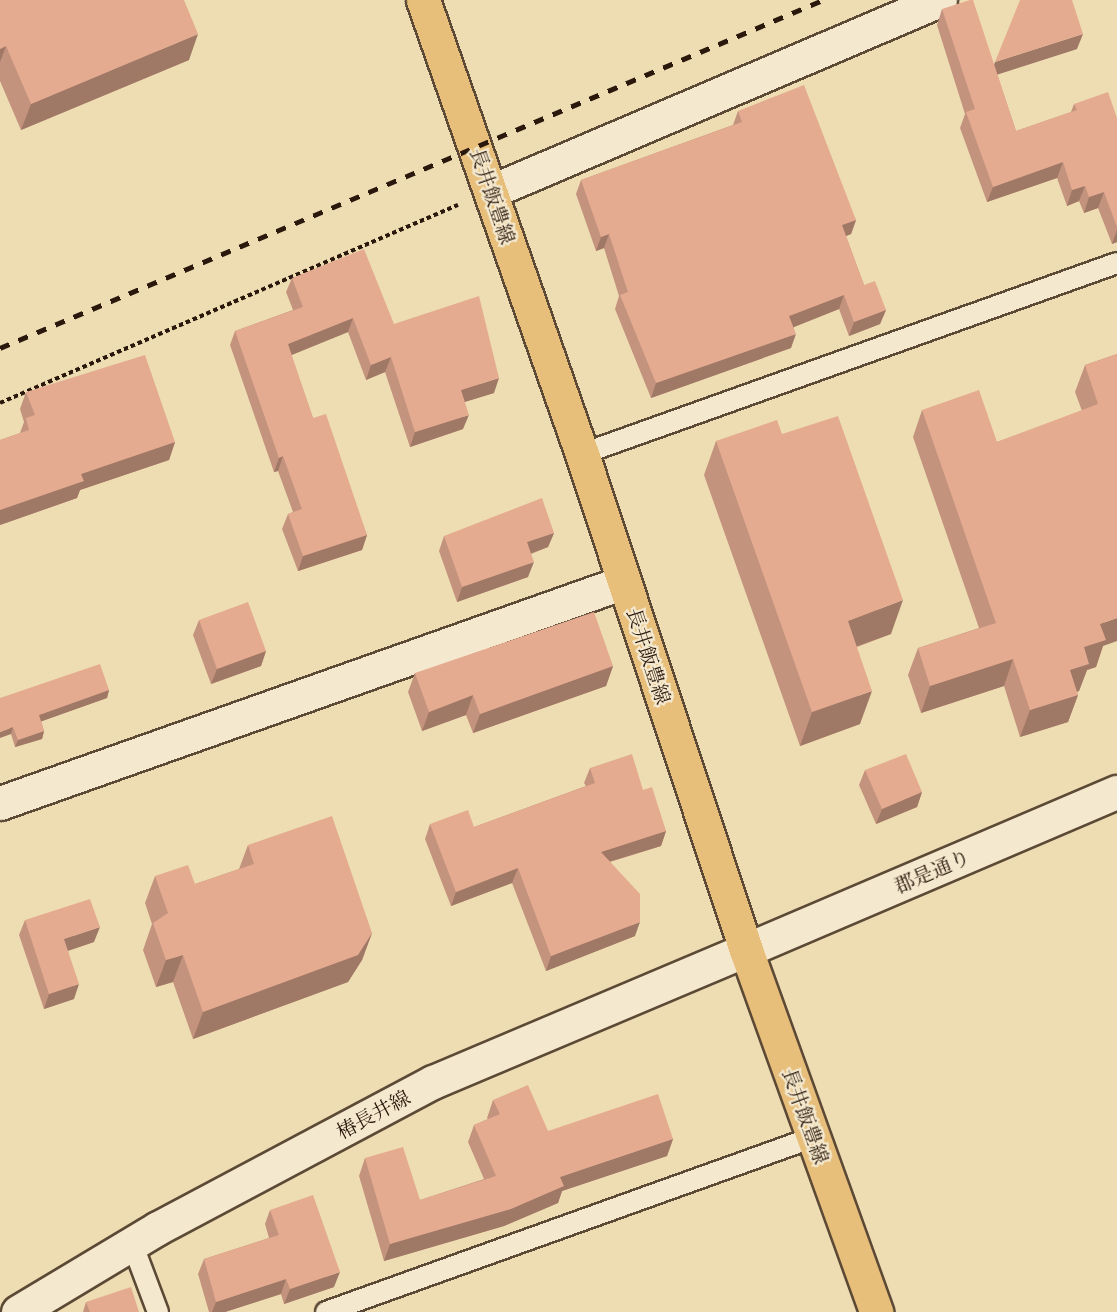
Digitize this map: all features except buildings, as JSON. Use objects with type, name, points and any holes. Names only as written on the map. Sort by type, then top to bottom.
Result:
[{"type":"main road","name":"長井飯豊線","points":[[423,0],[492,191],[582,454],[746,950],[876,1312]]},
{"type":"street","points":[[492,191],[940,0]]},
{"type":"street","points":[[0,803],[624,582]]},
{"type":"street","name":"郡是通り","points":[[746,950],[1117,792]]},
{"type":"street","name":"椿長井線","points":[[18,1312],[132,1243],[433,1082],[746,950]]},
{"type":"lane","points":[[582,454],[1117,263]]},
{"type":"lane","points":[[326,1312],[814,1137]]},
{"type":"lane","points":[[132,1243],[158,1312]]},
{"type":"path","points":[[0,403],[492,191]]},
{"type":"railway","points":[[0,348],[823,0]]}]
